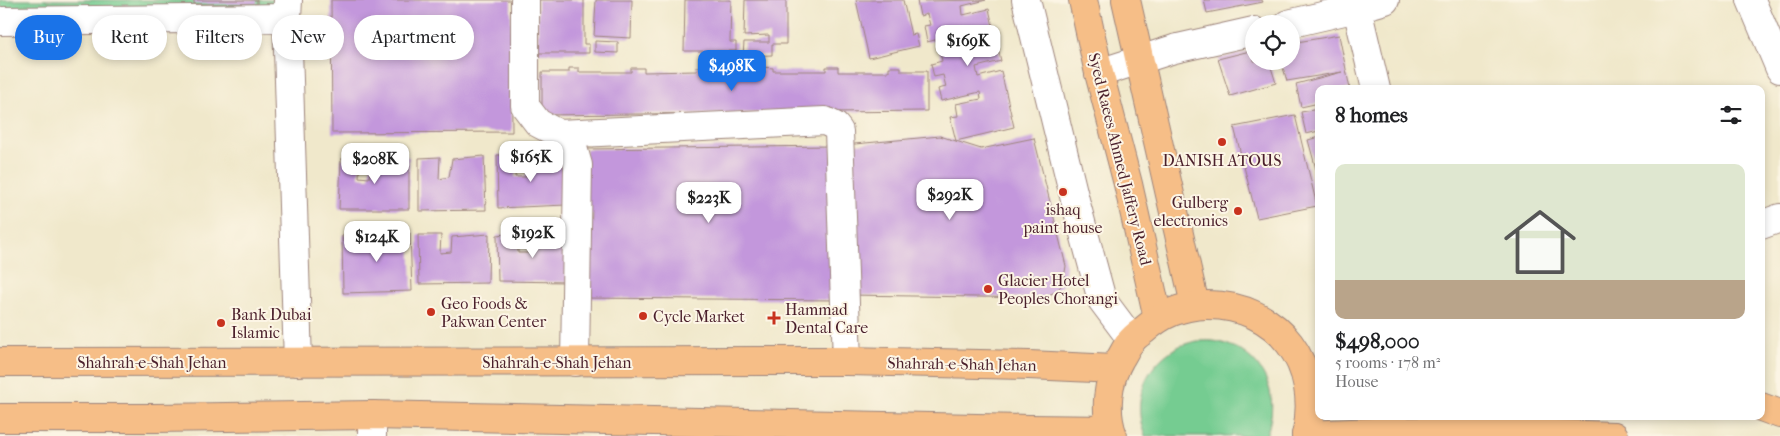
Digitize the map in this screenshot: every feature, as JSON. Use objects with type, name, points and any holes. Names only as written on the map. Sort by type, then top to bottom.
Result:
[{"type":"main road","name":"Syed Raees Ahmed Jaffery Road","points":[[1083,0],[1099,73],[1128,184],[1158,318]]},
{"type":"main road","points":[[1126,0],[1195,305]]},
{"type":"main road","points":[[0,418],[155,427],[372,426],[1019,429],[1111,433],[1108,409],[1109,388],[1115,369],[1132,340],[1158,318],[1170,312],[1195,305],[1223,305],[1250,312],[1274,327],[1312,373],[1310,415],[1306,436],[1376,432],[1462,432],[1614,436]]},
{"type":"main road","name":"Shahrah-e-Shah Jehan","points":[[0,362],[846,361],[1115,369]]},
{"type":"main road","points":[[1765,408],[1780,414]]},
{"type":"street","points":[[525,0],[525,106],[538,123],[559,134],[574,151],[578,165],[575,362]]},
{"type":"street","points":[[1026,0],[1075,200],[1102,300],[1132,340]]},
{"type":"street","points":[[1300,20],[1356,4],[1385,0]]},
{"type":"street","points":[[1750,0],[1777,54]]},
{"type":"street","points":[[1356,4],[1375,85]]},
{"type":"street","points":[[0,21],[287,9],[298,362]]},
{"type":"street","points":[[1099,73],[1140,59],[1245,34]]},
{"type":"street","points":[[559,134],[825,121],[835,126],[839,131],[846,361]]},
{"type":"street","points":[[1765,224],[1780,218]]},
{"type":"green space","points":[[0,0],[288,0],[287,15],[272,15],[272,18],[262,18],[262,15],[177,15],[177,19],[167,19],[167,15],[92,15],[92,20],[82,20],[82,15],[15,15],[15,21],[0,21]]},
{"type":"green space","points":[[1196,341],[1216,341],[1235,348],[1248,356],[1258,366],[1270,391],[1272,406],[1266,436],[1145,436],[1141,424],[1140,399],[1148,376],[1163,357],[1182,345]]},
{"type":"building","points":[[194,0],[257,0],[257,4],[194,4]]},
{"type":"building","points":[[331,0],[511,0],[512,132],[332,133],[331,60],[344,60],[344,15],[331,15]]},
{"type":"building","points":[[538,0],[584,0],[584,44],[589,44],[589,53],[538,53]]},
{"type":"building","points":[[596,0],[632,0],[631,38],[594,36]]},
{"type":"building","points":[[685,0],[731,0],[730,42],[736,42],[736,51],[684,51]]},
{"type":"building","points":[[745,0],[786,0],[786,44],[772,44],[772,55],[743,56],[744,42],[769,42],[769,35],[744,36]]},
{"type":"building","points":[[856,0],[903,0],[911,35],[916,34],[919,46],[869,58]]},
{"type":"building","points":[[986,0],[962,6],[963,15],[989,9],[1001,61],[976,67],[978,77],[1001,71],[1014,127],[956,141],[950,117],[958,116],[956,104],[981,99],[980,92],[941,101],[938,89],[946,87],[943,75],[934,77],[931,64],[942,61],[938,44],[960,39],[959,34],[927,42],[924,26],[930,25],[927,14],[920,16],[917,1]]},
{"type":"building","points":[[1204,0],[1262,0],[1263,2],[1207,13]]},
{"type":"building","points":[[1339,35],[1349,85],[1315,85],[1315,104],[1301,107],[1296,84],[1342,72],[1287,81],[1284,70],[1300,70],[1300,42]]},
{"type":"building","points":[[595,41],[618,42],[618,53],[595,52]]},
{"type":"building","points":[[1245,52],[1245,70],[1272,70],[1276,83],[1230,96],[1218,59]]},
{"type":"building","points":[[696,67],[708,67],[707,72],[762,71],[762,67],[773,68],[773,71],[826,71],[826,67],[838,67],[838,72],[889,72],[889,67],[901,67],[901,71],[927,71],[927,111],[542,115],[542,72],[569,72],[569,68],[579,68],[579,72],[631,72],[631,68],[644,68],[644,72],[697,71]]},
{"type":"building","points":[[1315,110],[1315,132],[1306,134],[1301,112]]},
{"type":"building","points":[[1295,115],[1315,198],[1315,206],[1257,218],[1234,127]]},
{"type":"building","points":[[940,136],[981,149],[1034,138],[1066,266],[1063,284],[1055,292],[1042,298],[850,295],[844,145]]},
{"type":"building","points":[[1315,138],[1315,165],[1308,140]]},
{"type":"building","points":[[833,146],[837,300],[579,298],[586,149]]},
{"type":"building","points":[[497,155],[517,155],[515,177],[526,177],[529,156],[563,157],[566,205],[498,208]]},
{"type":"building","points":[[484,156],[486,210],[419,211],[419,158],[440,157],[439,179],[449,177],[452,159]]},
{"type":"building","points":[[372,157],[409,157],[409,209],[339,209],[341,159],[360,159],[359,177],[369,178]]},
{"type":"building","points":[[410,233],[412,291],[343,293],[342,235]]},
{"type":"building","points":[[518,233],[518,253],[530,253],[530,236],[566,234],[567,282],[498,281],[497,235]]},
{"type":"building","points":[[489,234],[488,283],[419,284],[418,235],[441,235],[440,253],[451,252],[452,237]]},
{"type":"place","name":"DANISH ATOUS","points":[[1222,142]]},
{"type":"place","name":"ishaq paint house","points":[[1063,192]]},
{"type":"place","name":"Gulberg electronics","points":[[1238,211]]},
{"type":"place","name":"Glacier Hotel Peoples Chorangi","points":[[988,289]]},
{"type":"place","name":"Geo Foods & Pakwan Center","points":[[431,312]]},
{"type":"place","name":"Cycle Market","points":[[643,316]]},
{"type":"place","name":"Hammad Dental Care","points":[[774,318]]},
{"type":"place","name":"Bank Dubai Islamic","points":[[221,323]]}]
